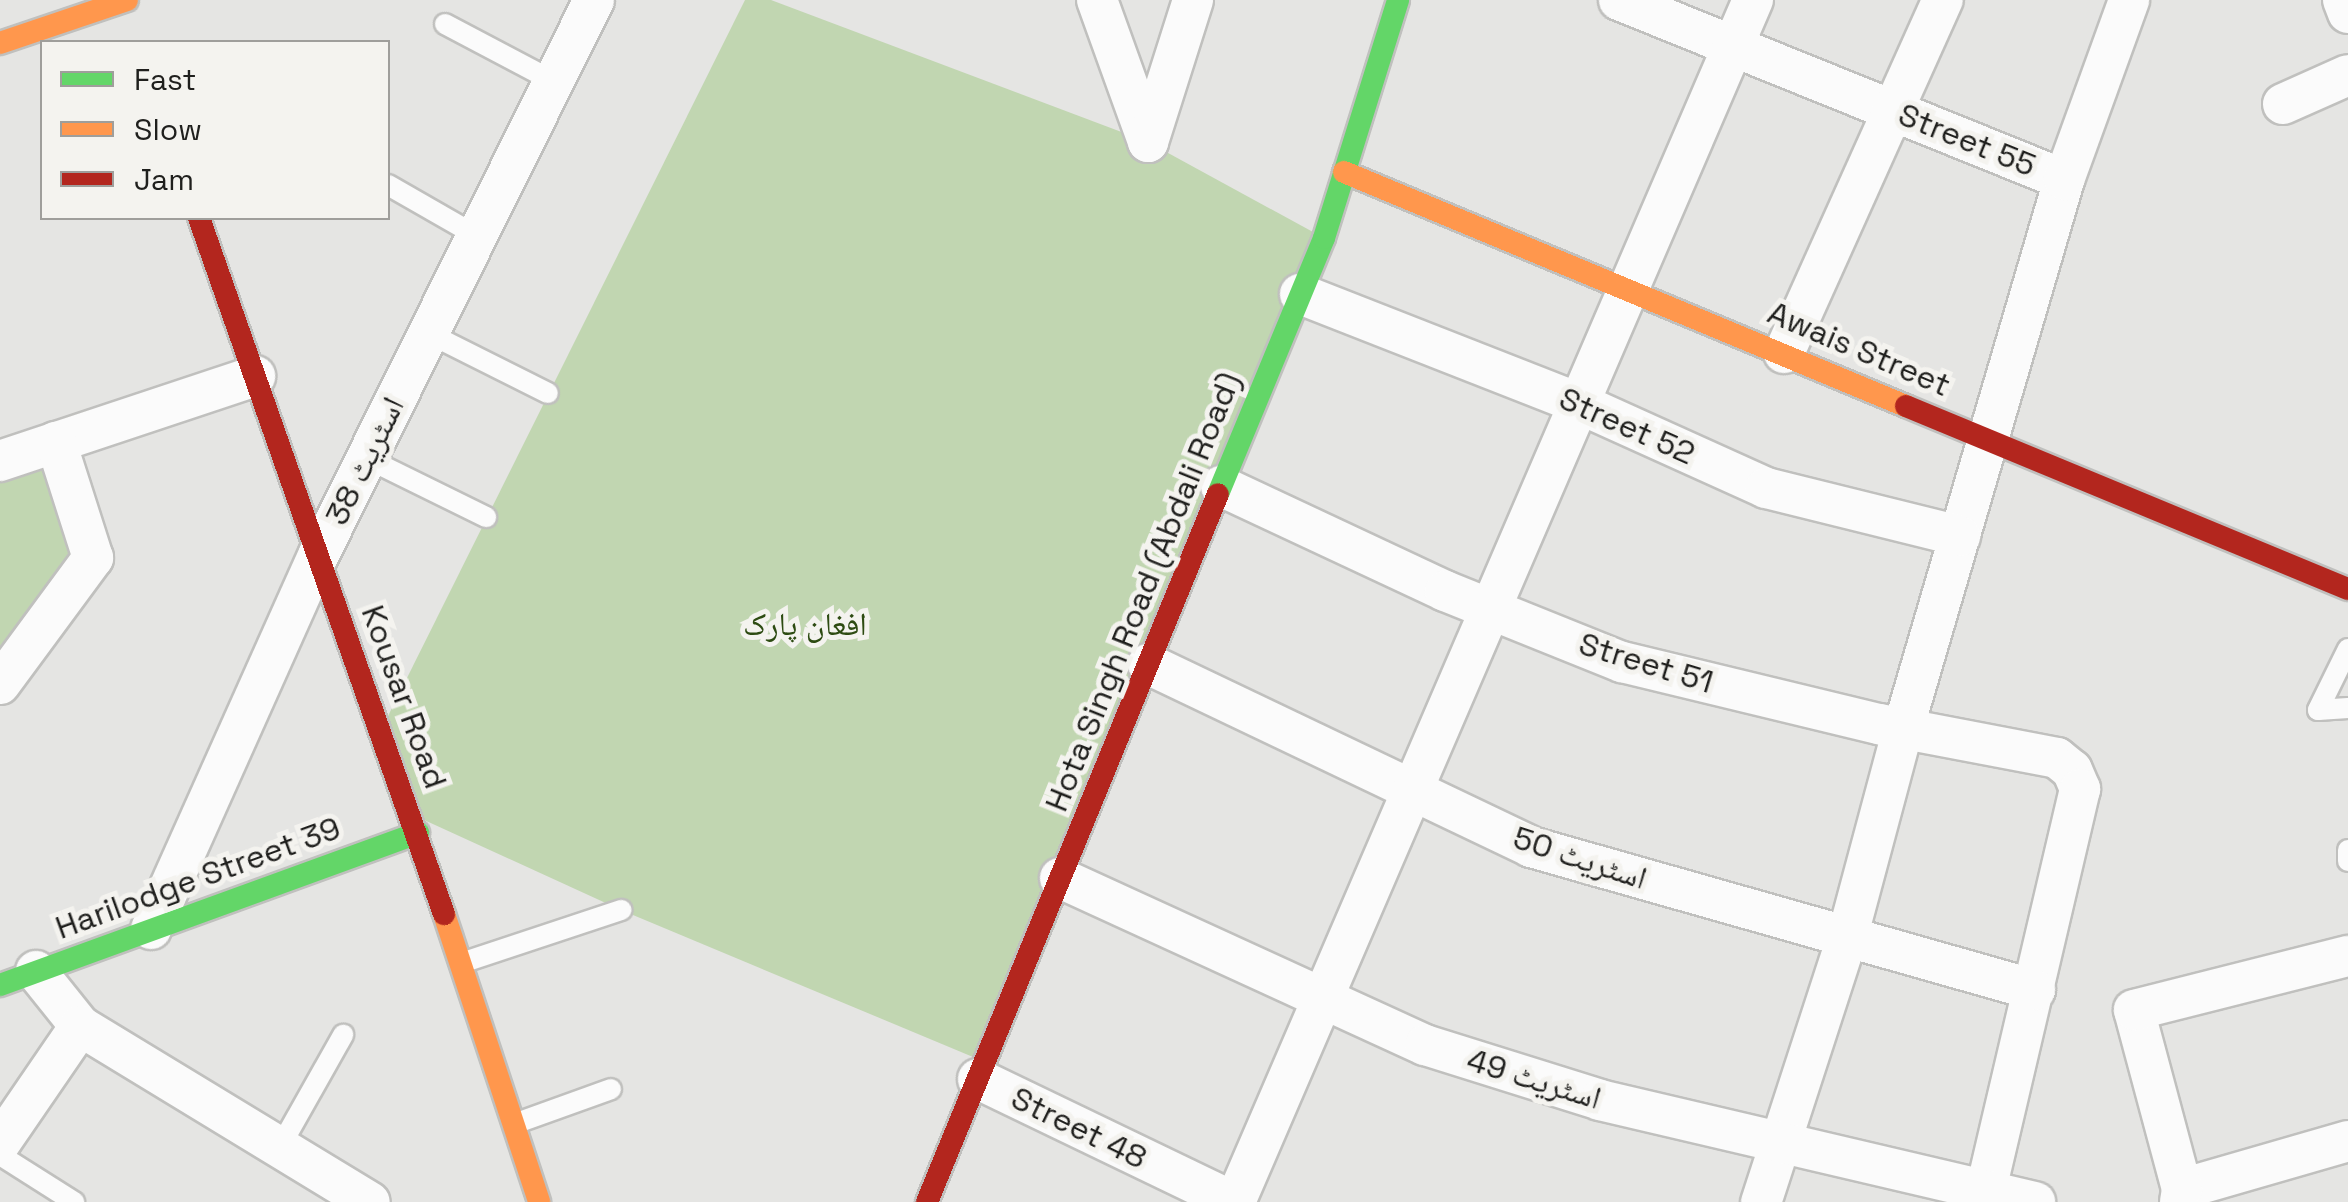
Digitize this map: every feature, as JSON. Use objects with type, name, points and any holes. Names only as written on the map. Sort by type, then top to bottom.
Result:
[{"type":"street","name":"اسٹریٹ 38","points":[[151,929],[319,554],[594,0]]},
{"type":"street","points":[[1097,0],[1148,142],[1194,0]]},
{"type":"street","name":"Hota Singh Road (Abdali Road)","points":[[926,1202],[1300,294],[1344,172],[1398,0]]},
{"type":"street","name":"Street 55","points":[[1619,0],[2064,180],[1902,729],[1847,938],[1761,1202]]},
{"type":"street","points":[[1234,1202],[1754,0]]},
{"type":"street","points":[[1784,353],[1943,0]]},
{"type":"street","points":[[2064,180],[2128,0]]},
{"type":"street","points":[[2343,0],[2348,13]]},
{"type":"street","points":[[0,44],[124,1],[132,29]]},
{"type":"street","points":[[2282,104],[2348,75]]},
{"type":"street","name":"Awais Street","points":[[1344,172],[2348,589]]},
{"type":"street","name":"Kousar Road","points":[[199,220],[418,833],[538,1202]]},
{"type":"street","name":"Street 52","points":[[1300,294],[1578,403],[1766,488],[1960,536]]},
{"type":"street","points":[[0,461],[255,376]]},
{"type":"street","points":[[0,684],[92,558],[56,442]]},
{"type":"street","name":"Street 51","points":[[1221,486],[1489,609],[1622,662],[1902,729],[2056,758],[2072,770],[2080,789],[2034,990]]},
{"type":"street","name":"اسٹریٹ 50","points":[[1148,664],[1531,846],[2034,990]]},
{"type":"street","name":"Harilodge Street 39","points":[[18,978],[418,833]]},
{"type":"street","name":"اسٹریٹ 49","points":[[1060,878],[1425,1045],[1600,1100],[1985,1196],[2035,1202]]},
{"type":"street","points":[[2348,956],[2134,1010],[2181,1195],[2348,1141]]},
{"type":"street","points":[[18,978],[80,1026],[370,1202]]},
{"type":"street","points":[[1985,1196],[2034,990]]},
{"type":"street","points":[[0,1143],[80,1026]]},
{"type":"street","name":"Street 48","points":[[978,1079],[1234,1202]]},
{"type":"lane","points":[[446,24],[553,81]]},
{"type":"lane","points":[[390,187],[477,236]]},
{"type":"lane","points":[[428,334],[548,394]]},
{"type":"lane","points":[[366,458],[486,518]]},
{"type":"lane","points":[[2348,649],[2318,710],[2348,708]]},
{"type":"lane","points":[[2348,850],[2348,860]]},
{"type":"lane","points":[[460,964],[620,910]]},
{"type":"lane","points":[[280,1147],[343,1035]]},
{"type":"lane","points":[[513,1124],[612,1089]]},
{"type":"lane","points":[[0,1155],[74,1202]]},
{"type":"green space","name":"افغان پارک","points":[[745,0],[771,0],[1148,142],[1324,238],[985,1062],[621,910],[411,814],[381,730]]},
{"type":"green space","points":[[56,442],[93,558],[0,684],[0,461]]},
{"type":"traffic: fast","points":[[1218,494],[1324,238],[1398,0]]},
{"type":"traffic: fast","points":[[0,985],[418,833]]},
{"type":"traffic: slow","points":[[0,43],[127,0]]},
{"type":"traffic: slow","points":[[1344,172],[1906,406]]},
{"type":"traffic: slow","points":[[444,914],[539,1202]]},
{"type":"traffic: jam","points":[[200,220],[444,914]]},
{"type":"traffic: jam","points":[[1906,406],[2348,589]]},
{"type":"traffic: jam","points":[[927,1202],[1218,494]]}]
